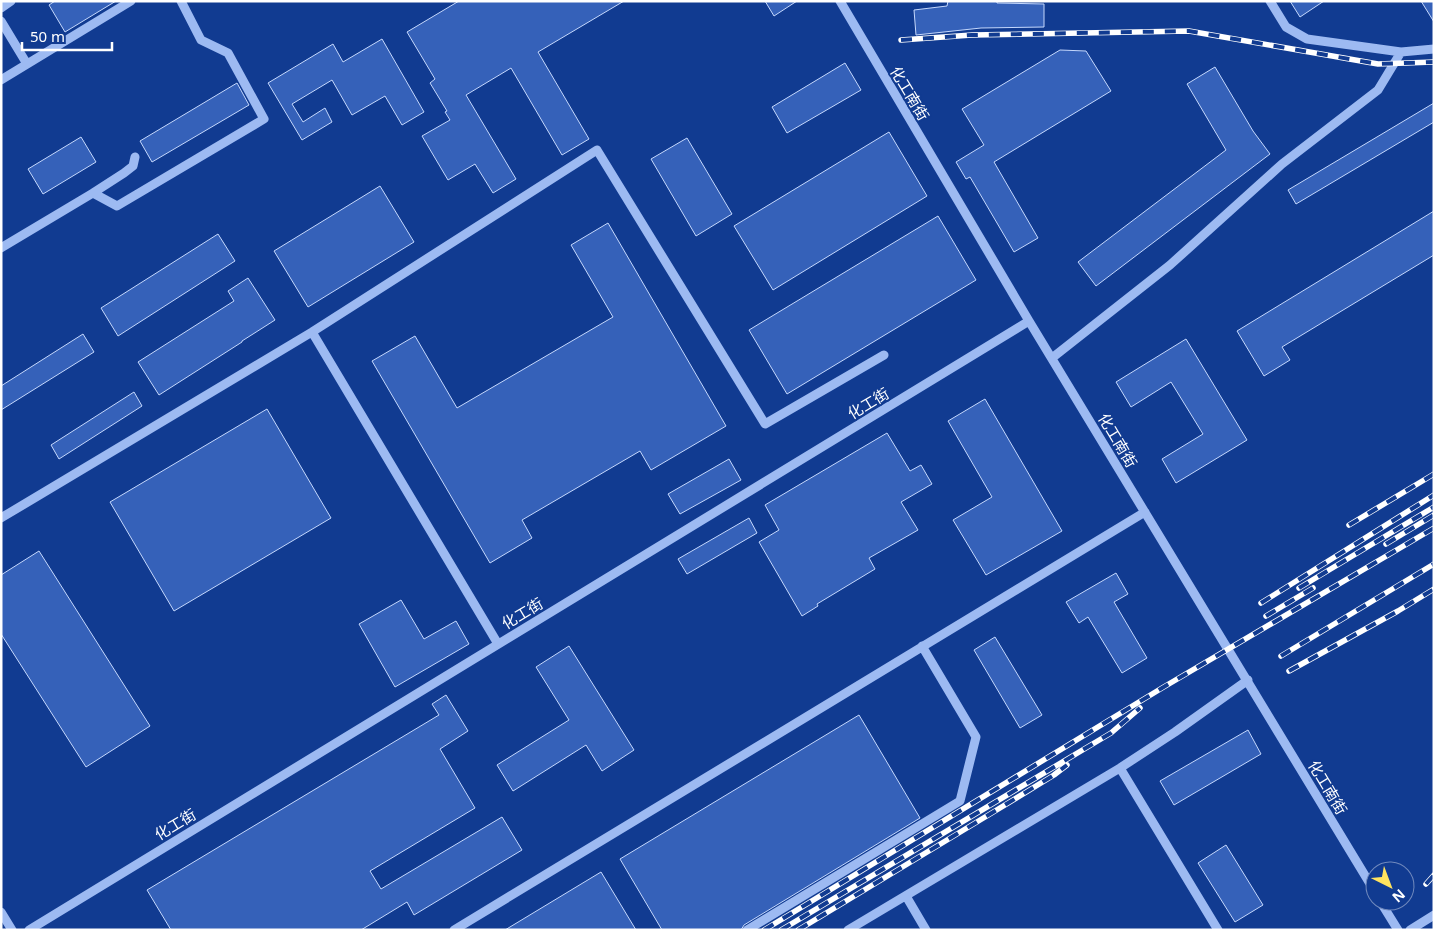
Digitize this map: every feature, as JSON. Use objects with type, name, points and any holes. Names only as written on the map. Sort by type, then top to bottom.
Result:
[{"type":"street","points":[[1,8],[12,1]]},
{"type":"street","points":[[1,80],[131,1]]},
{"type":"street","points":[[93,193],[117,206],[264,119],[228,53],[201,40],[181,1]]},
{"type":"street","name":"化工南街","points":[[840,1],[1029,321],[1365,875]]},
{"type":"street","points":[[1270,1],[1286,27],[1307,39],[1400,52],[1434,49]]},
{"type":"street","points":[[1,21],[27,64]]},
{"type":"street","points":[[1052,358],[1170,265],[1282,164],[1378,90],[1400,52]]},
{"type":"street","points":[[1,518],[312,332],[597,150],[765,424],[884,354]]},
{"type":"street","points":[[1,248],[124,173],[132,166],[135,157]]},
{"type":"street","name":"化工街","points":[[29,930],[1029,321]]},
{"type":"street","points":[[312,332],[498,644]]},
{"type":"street","points":[[454,930],[1145,512]]},
{"type":"street","points":[[747,930],[960,801],[976,737],[922,646]]},
{"type":"street","points":[[848,930],[1120,768],[1176,732],[1248,680]]},
{"type":"street","points":[[1120,768],[1218,930]]},
{"type":"street","points":[[906,896],[926,930]]},
{"type":"street","points":[[1386,911],[1398,930]]},
{"type":"street","points":[[1,912],[12,930]]},
{"type":"street","points":[[1410,930],[1434,915]]},
{"type":"building","points":[[55,1],[116,1],[65,32],[49,5]]},
{"type":"building","points":[[459,1],[624,1],[538,52],[589,139],[562,155],[511,68],[466,95],[516,179],[493,193],[475,164],[448,180],[422,136],[450,120],[445,112],[447,111],[430,83],[435,79],[407,32]]},
{"type":"building","points":[[765,1],[797,1],[774,16]]},
{"type":"building","points":[[948,1],[997,1],[997,3],[1044,4],[1044,27],[981,28],[916,35],[914,10],[947,6]]},
{"type":"building","points":[[1290,1],[1324,1],[1300,17]]},
{"type":"building","points":[[1421,1],[1434,1],[1434,22]]},
{"type":"building","points":[[382,39],[424,112],[402,125],[385,96],[352,115],[332,80],[292,104],[303,122],[325,108],[332,122],[302,140],[268,83],[333,44],[343,62]]},
{"type":"building","points":[[1060,50],[1086,51],[1111,91],[994,162],[1038,238],[1014,252],[970,177],[966,179],[956,162],[984,145],[962,109]]},
{"type":"building","points":[[845,63],[861,90],[787,133],[772,107]]},
{"type":"building","points":[[1215,67],[1253,131],[1270,154],[1096,286],[1078,262],[1226,150],[1187,84]]},
{"type":"building","points":[[237,83],[249,105],[152,162],[140,141]]},
{"type":"building","points":[[1434,103],[1434,122],[1296,204],[1288,190]]},
{"type":"building","points":[[889,132],[927,196],[773,290],[734,226]]},
{"type":"building","points":[[81,137],[96,162],[43,194],[28,169]]},
{"type":"building","points":[[687,138],[732,214],[696,236],[651,159]]},
{"type":"building","points":[[380,186],[414,242],[308,307],[274,251]]},
{"type":"building","points":[[1434,211],[1434,255],[1282,347],[1290,360],[1264,376],[1237,331]]},
{"type":"building","points":[[938,216],[976,280],[787,394],[749,330]]},
{"type":"building","points":[[608,223],[726,426],[651,470],[640,451],[522,520],[532,538],[490,563],[372,361],[415,336],[457,408],[613,317],[571,245]]},
{"type":"building","points":[[218,234],[235,261],[118,336],[101,308]]},
{"type":"building","points":[[248,278],[275,320],[159,395],[138,362],[234,301],[228,291]]},
{"type":"building","points":[[83,334],[94,352],[1,410],[1,386]]},
{"type":"building","points":[[1186,339],[1247,440],[1176,483],[1162,459],[1203,434],[1171,382],[1131,407],[1116,382]]},
{"type":"building","points":[[134,392],[142,406],[59,459],[51,445]]},
{"type":"building","points":[[985,399],[1062,531],[986,575],[953,520],[992,497],[948,421]]},
{"type":"building","points":[[267,409],[331,518],[174,611],[110,502]]},
{"type":"building","points":[[887,433],[910,471],[921,465],[932,484],[901,502],[918,530],[869,558],[875,569],[817,604],[818,606],[802,616],[759,542],[779,530],[765,505]]},
{"type":"building","points":[[729,459],[741,480],[680,514],[668,494]]},
{"type":"building","points":[[749,518],[757,533],[687,574],[678,559]]},
{"type":"building","points":[[39,551],[150,726],[86,767],[1,634],[1,575]]},
{"type":"building","points":[[1116,573],[1128,594],[1114,602],[1147,658],[1122,673],[1088,617],[1079,623],[1066,602]]},
{"type":"building","points":[[401,600],[424,639],[456,621],[469,644],[395,687],[359,624]]},
{"type":"building","points":[[995,637],[1042,715],[1020,728],[974,650]]},
{"type":"building","points":[[569,646],[634,750],[602,771],[586,745],[513,791],[497,765],[569,720],[536,667]]},
{"type":"building","points":[[446,695],[468,731],[440,749],[475,808],[370,871],[381,889],[502,817],[522,850],[414,915],[407,902],[361,930],[171,930],[147,890],[439,715],[432,704]]},
{"type":"building","points":[[859,715],[920,818],[744,925],[741,930],[662,930],[620,859]]},
{"type":"building","points":[[1248,730],[1261,754],[1174,805],[1160,781]]},
{"type":"building","points":[[1226,845],[1263,905],[1235,922],[1198,863]]},
{"type":"building","points":[[601,872],[636,930],[505,930]]},
{"type":"railway","points":[[901,40],[972,35],[1189,31],[1378,64],[1434,62]]},
{"type":"railway","points":[[1349,525],[1434,474]]},
{"type":"railway","points":[[1261,603],[1434,495]]},
{"type":"railway","points":[[1299,588],[1434,507]]},
{"type":"railway","points":[[1386,544],[1434,515]]},
{"type":"railway","points":[[764,930],[1162,688],[1434,528]]},
{"type":"railway","points":[[1281,656],[1434,564]]},
{"type":"railway","points":[[1266,616],[1313,588]]},
{"type":"railway","points":[[1289,671],[1434,589]]},
{"type":"railway","points":[[781,930],[1111,733],[1140,708]]},
{"type":"railway","points":[[798,930],[1054,775],[1067,765]]},
{"type":"railway","points":[[1426,884],[1434,875]]}]
